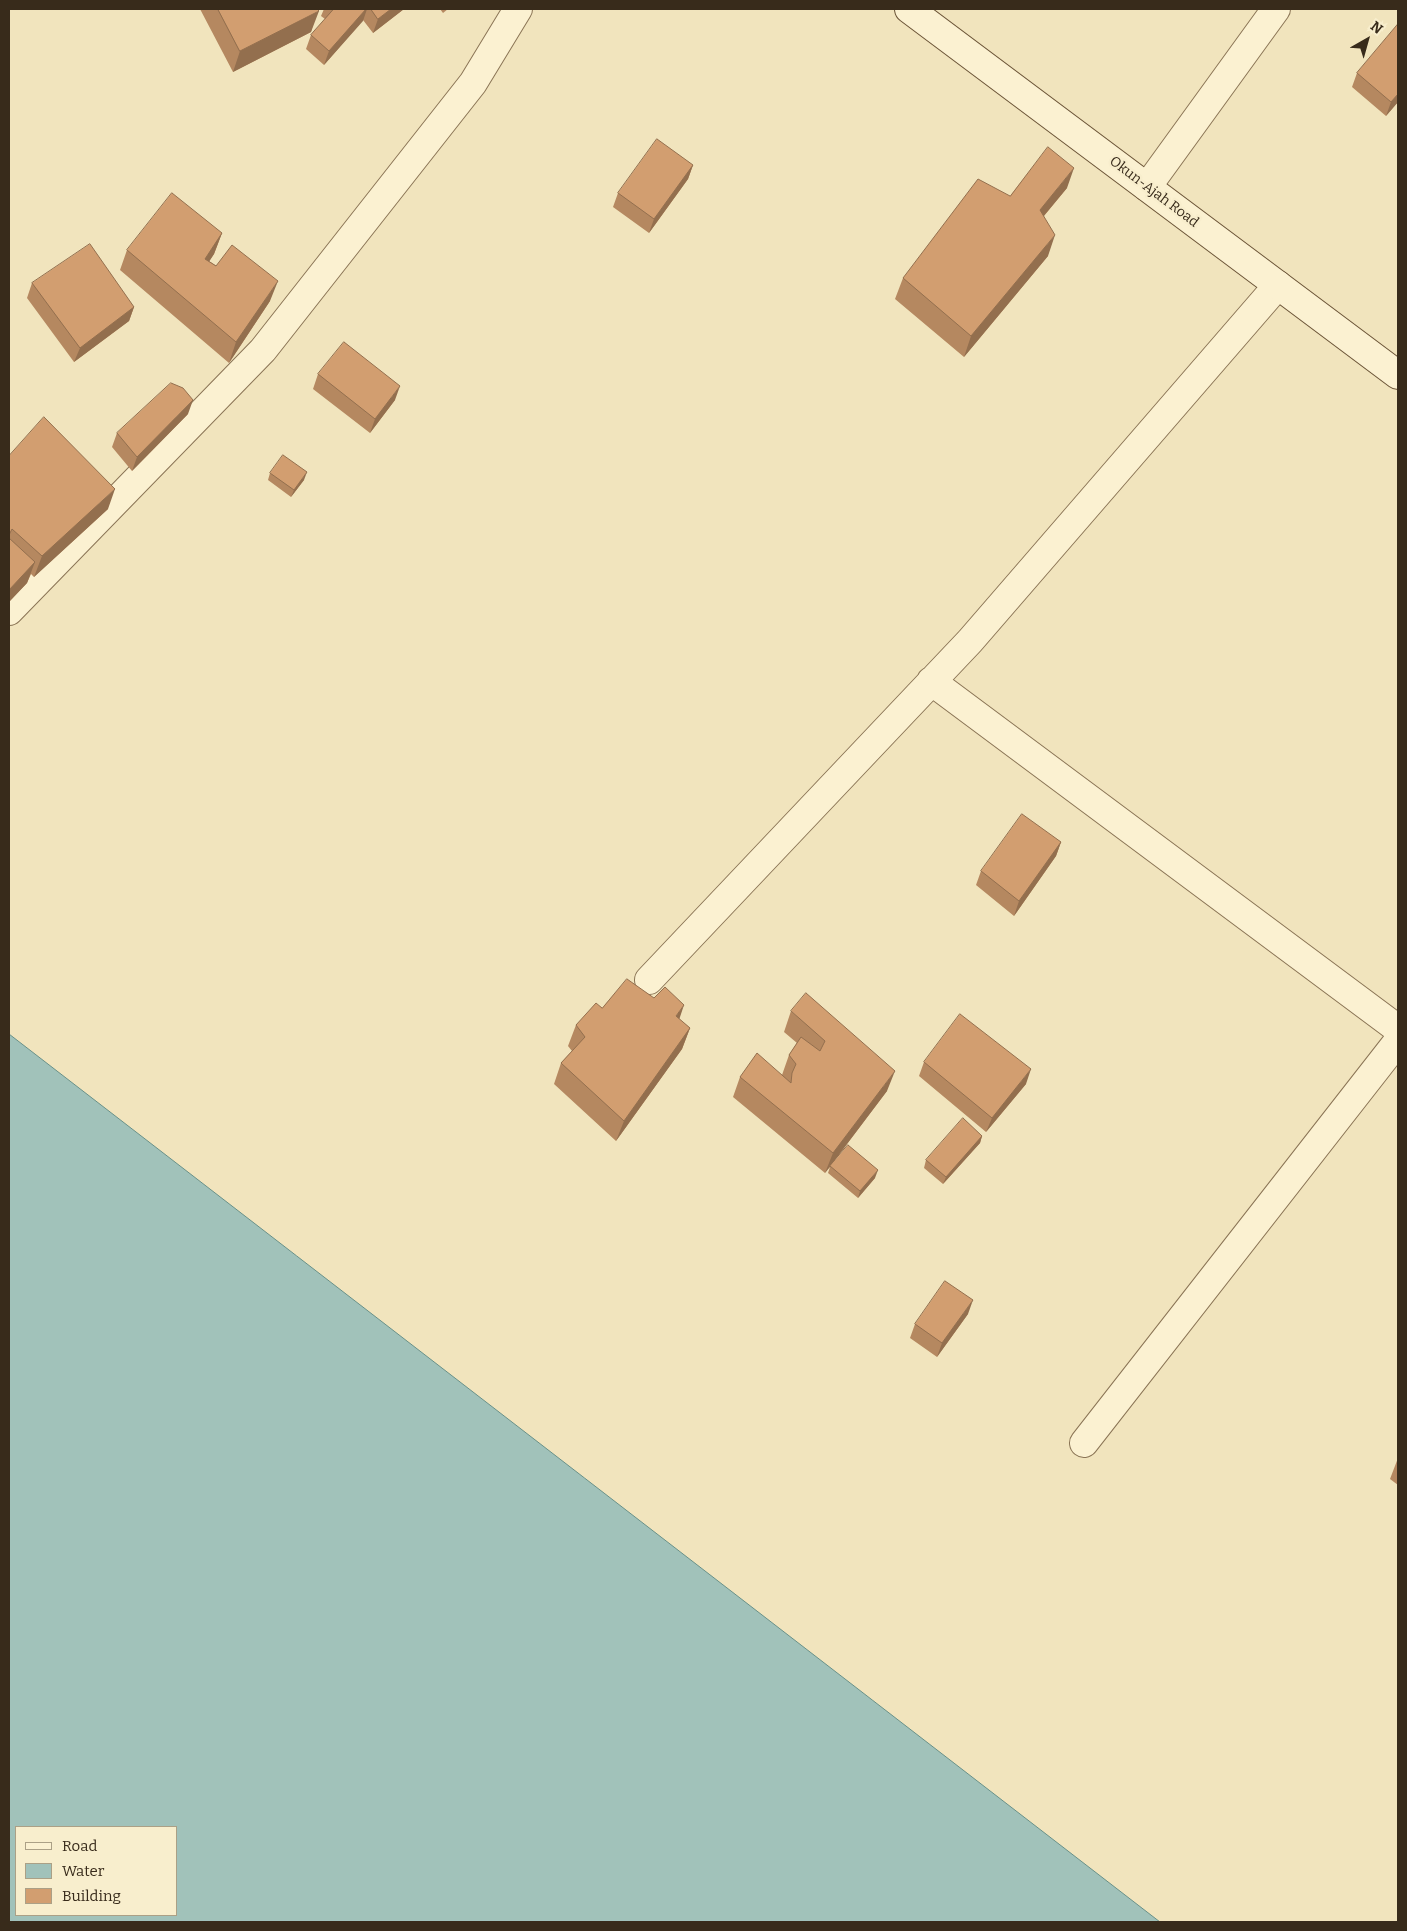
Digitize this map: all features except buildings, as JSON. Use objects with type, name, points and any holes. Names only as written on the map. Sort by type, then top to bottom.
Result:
[{"type":"street","points":[[9,611],[263,350],[473,83],[518,9]]},
{"type":"street","name":"Okun-Ajah Road","points":[[909,9],[1398,375]]},
{"type":"street","points":[[1147,187],[1276,9]]},
{"type":"street","points":[[649,980],[970,641],[1278,285]]},
{"type":"street","points":[[931,681],[1398,1029]]},
{"type":"street","points":[[1084,1443],[1398,1040]]},
{"type":"water","points":[[9,1034],[1160,1922],[9,1922]]}]
